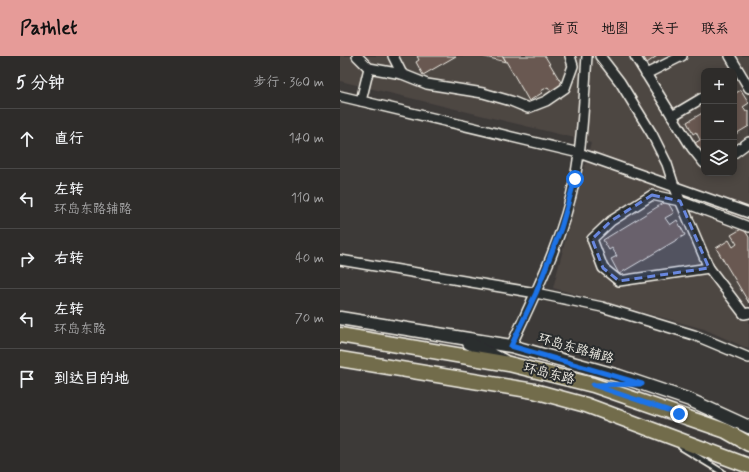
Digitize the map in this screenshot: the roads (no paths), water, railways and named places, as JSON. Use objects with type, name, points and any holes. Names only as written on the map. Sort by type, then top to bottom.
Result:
[{"type":"main road","name":"环岛东路","points":[[340,335],[509,364],[593,385],[726,431],[749,444]]},
{"type":"main road","name":"环岛东路","points":[[340,359],[534,391],[586,405],[749,466]]},
{"type":"street","points":[[357,56],[369,68],[402,74],[427,84],[483,93],[511,101],[528,108],[546,101],[565,88],[573,66],[570,56]]},
{"type":"street","points":[[393,56],[402,74]]},
{"type":"street","points":[[511,346],[536,293],[561,228],[575,179],[579,153],[587,56]]},
{"type":"street","points":[[600,56],[620,82],[652,134],[667,164],[680,201],[709,268],[744,314],[749,313]]},
{"type":"street","points":[[635,56],[692,148],[701,159]]},
{"type":"street","points":[[646,74],[682,56]]},
{"type":"street","points":[[730,56],[738,77],[749,88]]},
{"type":"street","points":[[361,101],[369,68]]},
{"type":"street","points":[[340,96],[579,153],[749,213]]},
{"type":"street","points":[[672,116],[701,99]]},
{"type":"street","points":[[737,151],[749,142]]},
{"type":"street","points":[[709,268],[619,281],[603,268],[592,239],[611,221],[652,195],[680,201],[749,227]]},
{"type":"street","points":[[340,260],[536,293],[602,307],[694,335],[749,358]]},
{"type":"street","name":"环岛东路辅路","points":[[340,318],[511,346],[642,384],[690,400],[749,427]]},
{"type":"street","points":[[461,338],[509,364]]},
{"type":"street","points":[[593,385],[642,384]]},
{"type":"lane","points":[[652,430],[722,472]]}]
